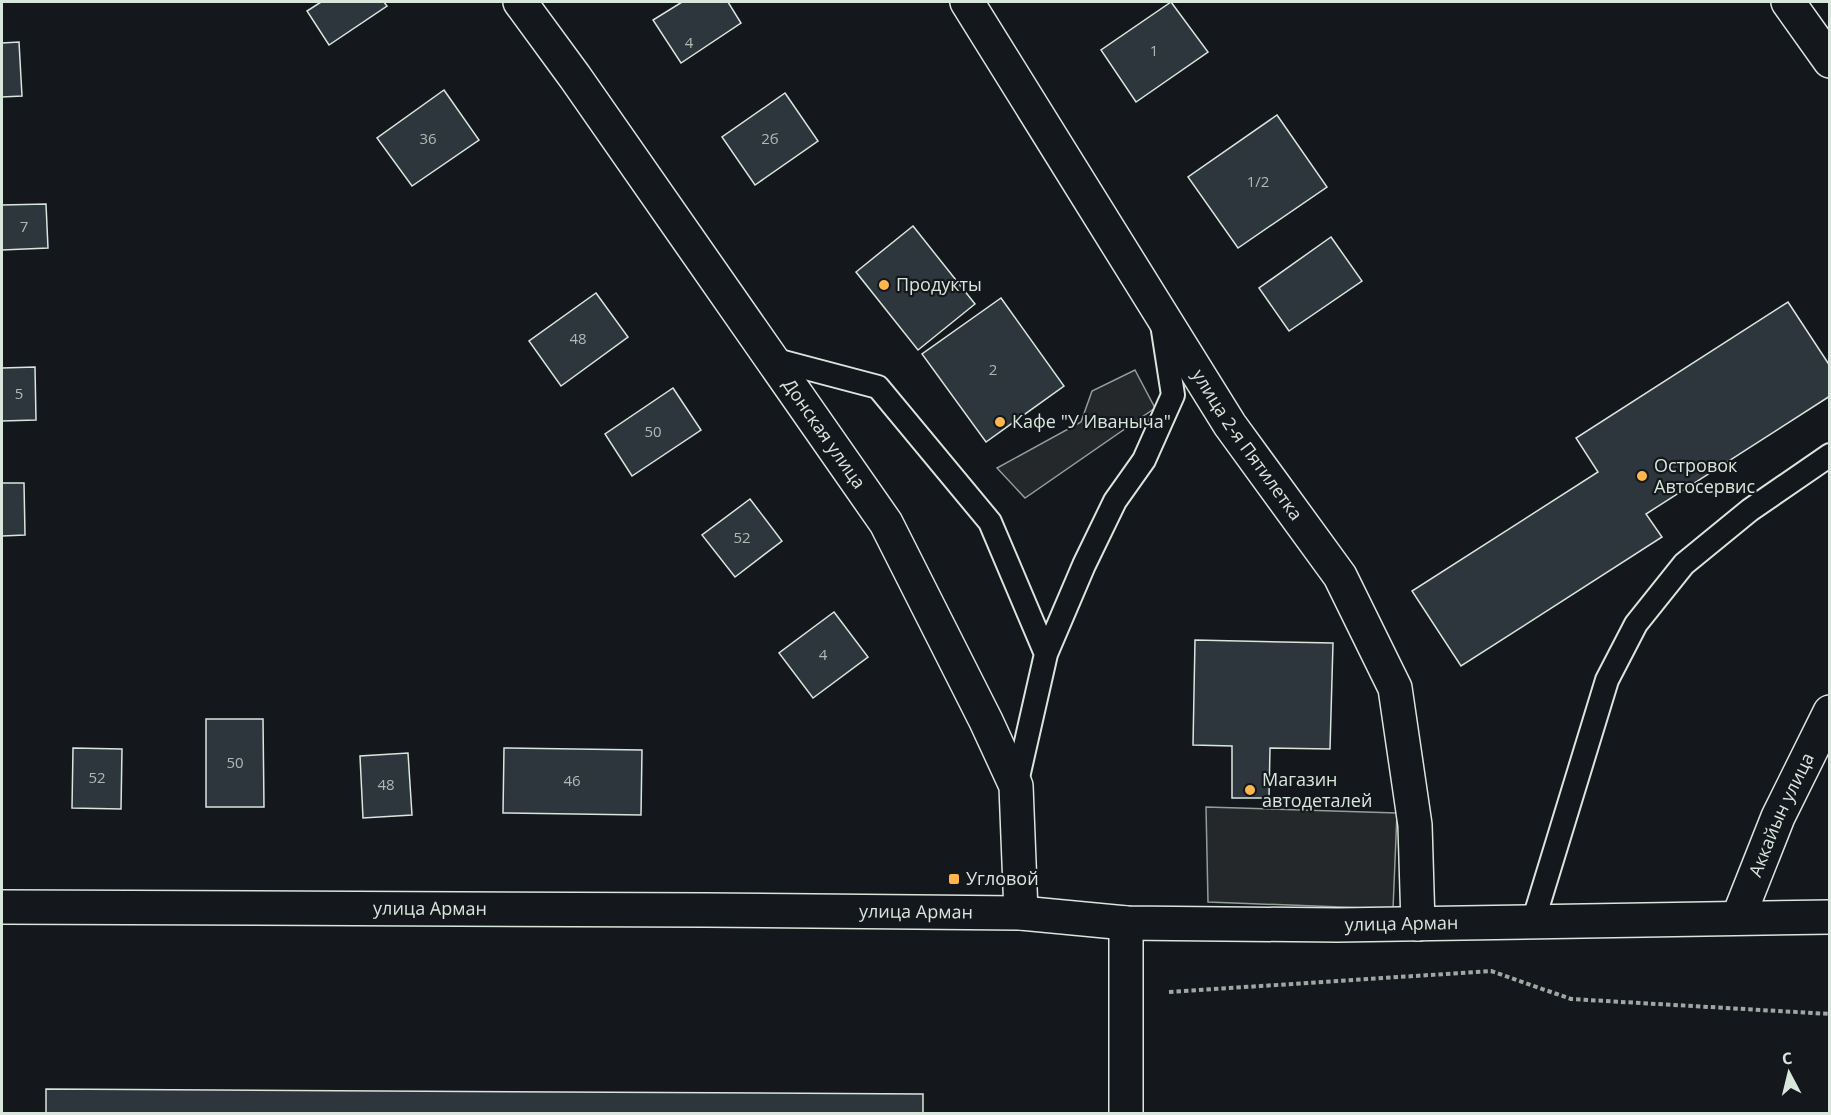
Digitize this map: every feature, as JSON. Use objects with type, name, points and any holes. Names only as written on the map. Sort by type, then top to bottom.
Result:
[{"type":"street","name":"Донская улица","points":[[520,2],[886,523],[986,721],[1016,786],[1021,913]]},
{"type":"street","name":"улица 2-я Пятилетка","points":[[967,2],[1230,425],[1340,576],[1395,688],[1415,825],[1418,924]]},
{"type":"street","points":[[1788,2],[1830,61]]},
{"type":"street","name":"Аккайын улица","points":[[1738,918],[1778,817],[1830,712]]},
{"type":"street","name":"улица Арман","points":[[2,907],[1021,913],[1126,923],[1418,924],[1830,917]]},
{"type":"street","points":[[1126,923],[1126,1113]]},
{"type":"lane","points":[[1016,786],[1046,654],[1084,565],[1115,501],[1144,460],[1173,394],[1161,314]]},
{"type":"lane","points":[[772,359],[878,387],[990,522],[1046,654]]},
{"type":"lane","points":[[1533,922],[1607,680],[1636,624],[1684,564],[1750,510],[1830,455]]},
{"type":"path","points":[[1126,994],[1491,971],[1571,999],[1830,1014]]},
{"type":"shaded area","points":[[1135,370],[1155,408],[1025,498],[997,468],[1081,422],[1092,391]]},
{"type":"shaded area","points":[[1206,807],[1397,813],[1393,909],[1208,902]]},
{"type":"building","points":[[321,2],[384,2],[387,6],[329,45],[307,11]]},
{"type":"building","points":[[682,2],[728,2],[741,23],[681,63],[653,20]]},
{"type":"building","points":[[1171,2],[1208,52],[1136,102],[1101,50]]},
{"type":"building","points":[[19,42],[22,96],[2,97],[2,43]]},
{"type":"building","points":[[444,90],[479,140],[412,186],[377,138]]},
{"type":"building","points":[[785,93],[818,141],[755,185],[722,137]]},
{"type":"building","points":[[1277,115],[1327,187],[1238,248],[1188,177]]},
{"type":"building","points":[[46,204],[48,248],[2,250],[2,205]]},
{"type":"building","points":[[913,226],[975,304],[918,350],[856,272]]},
{"type":"building","points":[[1331,237],[1362,281],[1289,331],[1259,288]]},
{"type":"building","points":[[596,293],[628,337],[561,386],[529,341]]},
{"type":"building","points":[[1001,298],[1064,386],[986,442],[922,354]]},
{"type":"building","points":[[1788,302],[1830,366],[1830,396],[1646,514],[1662,537],[1461,666],[1412,591],[1598,472],[1576,438]]},
{"type":"building","points":[[35,367],[36,420],[2,421],[2,368]]},
{"type":"building","points":[[673,388],[701,430],[632,476],[605,434]]},
{"type":"building","points":[[2,483],[24,483],[25,535],[2,536]]},
{"type":"building","points":[[750,499],[782,541],[735,577],[702,535]]},
{"type":"building","points":[[834,612],[868,657],[813,698],[779,653]]},
{"type":"building","points":[[1195,640],[1333,643],[1330,749],[1270,748],[1269,798],[1232,798],[1232,746],[1193,745]]},
{"type":"building","points":[[206,719],[263,719],[264,807],[206,807]]},
{"type":"building","points":[[73,748],[122,749],[121,809],[72,808]]},
{"type":"building","points":[[504,748],[642,750],[641,815],[503,813]]},
{"type":"building","points":[[408,753],[412,815],[363,818],[360,756]]},
{"type":"building","points":[[46,1089],[923,1094],[923,1114],[46,1114]]},
{"type":"place","name":"Продукты","points":[[884,285]]},
{"type":"place","name":"Кафе \"У Иваныча\"","points":[[1000,422]]},
{"type":"place","name":"Островок Автосервис","points":[[1642,476]]},
{"type":"place","name":"Магазин автодеталей","points":[[1250,790]]},
{"type":"place","name":"Угловой","points":[[954,879]]}]
